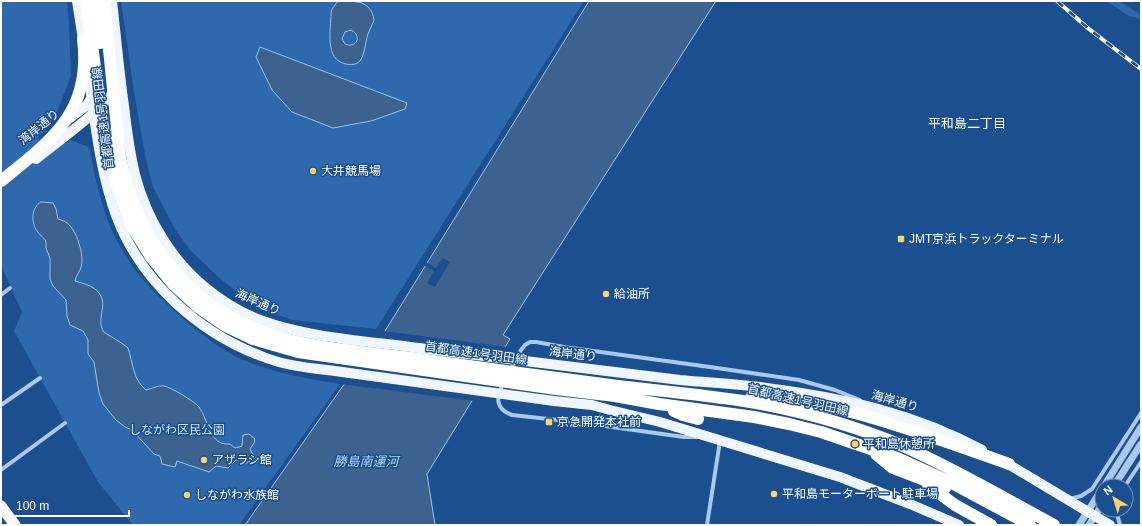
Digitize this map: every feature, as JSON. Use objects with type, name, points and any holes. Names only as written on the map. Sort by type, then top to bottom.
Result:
[{"type":"highway","points":[[1,181],[42,148],[53,137],[63,125],[76,104],[84,66],[84,41],[78,1]]},
{"type":"highway","name":"首都高速1号羽田線","points":[[86,1],[106,140],[114,177],[126,212],[137,235],[155,262],[173,284],[198,307],[224,325],[243,335],[267,344],[293,351],[556,389],[615,396],[658,404],[754,417],[789,424],[821,432],[897,458],[950,482],[1030,525]]},
{"type":"highway","points":[[95,1],[105,79],[106,101]]},
{"type":"highway","name":"首都高速1号羽田線","points":[[104,1],[120,156],[130,193],[145,230],[159,252],[181,278],[200,296],[217,309],[242,323],[257,330],[286,339],[556,389],[706,396],[751,402],[823,418],[902,446],[955,470],[1054,525]]},
{"type":"highway","points":[[706,396],[722,393],[795,400],[854,412],[917,431],[1009,464]]},
{"type":"highway","points":[[658,404],[683,415],[698,419]]},
{"type":"highway","points":[[868,448],[893,468],[1009,513]]},
{"type":"highway","points":[[921,479],[934,491],[954,505],[991,525]]},
{"type":"highway","points":[[1,506],[15,525]]},
{"type":"main road","points":[[78,1],[98,142],[106,182],[123,231],[147,272],[158,286],[212,331],[251,352],[269,359],[303,368],[556,389],[598,407],[660,422],[840,477],[959,525]]},
{"type":"main road","name":"海岸通り","points":[[112,1],[130,151],[138,190],[161,236],[178,261],[200,283],[228,304],[242,312],[261,321],[322,335],[558,365],[774,389],[838,399],[908,417],[943,430],[1009,464],[1110,525]]},
{"type":"main road","name":"湾岸通り","points":[[1,187],[93,114],[121,83]]},
{"type":"main road","name":"湾岸通り","points":[[1,174],[87,105],[92,97]]},
{"type":"main road","points":[[73,130],[81,127],[92,132],[98,142]]},
{"type":"street","points":[[1,295],[10,288]]},
{"type":"street","points":[[707,525],[715,439],[684,437],[506,413],[502,409],[498,400],[498,393],[525,345],[530,342],[536,342],[564,348],[799,380],[835,390],[882,410]]},
{"type":"street","points":[[1,406],[40,378]]},
{"type":"street","points":[[1067,500],[1081,496],[1092,489],[1141,412]]},
{"type":"street","points":[[1,470],[65,423]]},
{"type":"street","points":[[1109,478],[1141,427]]},
{"type":"street","points":[[1119,478],[1141,444]]},
{"type":"street","points":[[1130,478],[1141,462]]},
{"type":"street","points":[[1079,525],[1094,502]]},
{"type":"green space","name":"しながわ区民公園","points":[[1,1],[67,1],[71,76],[57,112],[45,131],[38,137],[47,154],[70,140],[89,147],[105,214],[122,250],[138,274],[173,310],[215,344],[229,353],[255,365],[279,372],[303,378],[340,384],[239,525],[133,525],[98,482],[14,331],[22,312],[1,265]]},
{"type":"green space","name":"大井競馬場","points":[[121,1],[584,1],[376,329],[293,320],[266,311],[243,297],[216,275],[190,250],[175,229],[153,187],[146,160],[134,92]]},
{"type":"green space","points":[[1106,1],[1119,1],[1141,15],[1141,19],[1129,16]]},
{"type":"water","points":[[338,1],[350,1],[366,5],[372,13],[374,20],[368,34],[363,55],[357,63],[352,65],[346,64],[334,57],[330,43],[332,9]],"holes":[[[351,30],[357,35],[357,41],[352,45],[345,44],[342,39],[345,32]]]},
{"type":"water","name":"勝島南運河","points":[[589,1],[716,1],[503,335],[510,339],[427,474],[435,525],[245,525],[345,383],[356,378]]},
{"type":"water","points":[[260,47],[407,103],[405,109],[371,121],[333,128],[292,112],[272,90],[256,57]]},
{"type":"water","points":[[41,202],[53,203],[58,219],[66,222],[74,231],[82,256],[81,267],[75,281],[91,286],[100,294],[103,305],[101,327],[104,332],[128,348],[134,371],[142,386],[146,390],[164,386],[193,402],[199,407],[210,432],[223,444],[230,444],[235,448],[242,446],[243,435],[249,434],[255,439],[250,449],[255,458],[246,463],[240,459],[236,460],[228,468],[216,466],[209,472],[177,461],[175,467],[162,464],[160,456],[154,454],[132,430],[116,420],[103,404],[99,393],[94,362],[88,354],[88,340],[83,331],[70,325],[67,316],[66,300],[53,286],[50,279],[50,258],[46,248],[46,241],[37,231],[33,219],[35,208]]},
{"type":"pier","points":[[443,258],[450,262],[435,287],[427,283],[434,271],[424,265],[426,262],[436,268]]},
{"type":"pier","points":[[383,331],[507,347],[474,401],[341,384],[344,381],[355,377]]},
{"type":"railway","points":[[1057,1],[1089,29],[1141,69]]},
{"type":"place","name":"大井競馬場","points":[[313,171]]},
{"type":"place","name":"JMT京浜トラックターミナル","points":[[901,239]]},
{"type":"place","name":"給油所","points":[[606,294]]},
{"type":"place","name":"京急開発本社前","points":[[549,422]]},
{"type":"place","name":"平和島休憩所","points":[[855,444]]},
{"type":"place","name":"アザラシ館","points":[[204,460]]},
{"type":"place","name":"平和島モーターボート駐車場","points":[[774,494]]},
{"type":"place","name":"しながわ水族館","points":[[187,495]]},
{"type":"district","name":"平和島二丁目","points":[[967,123]]}]
